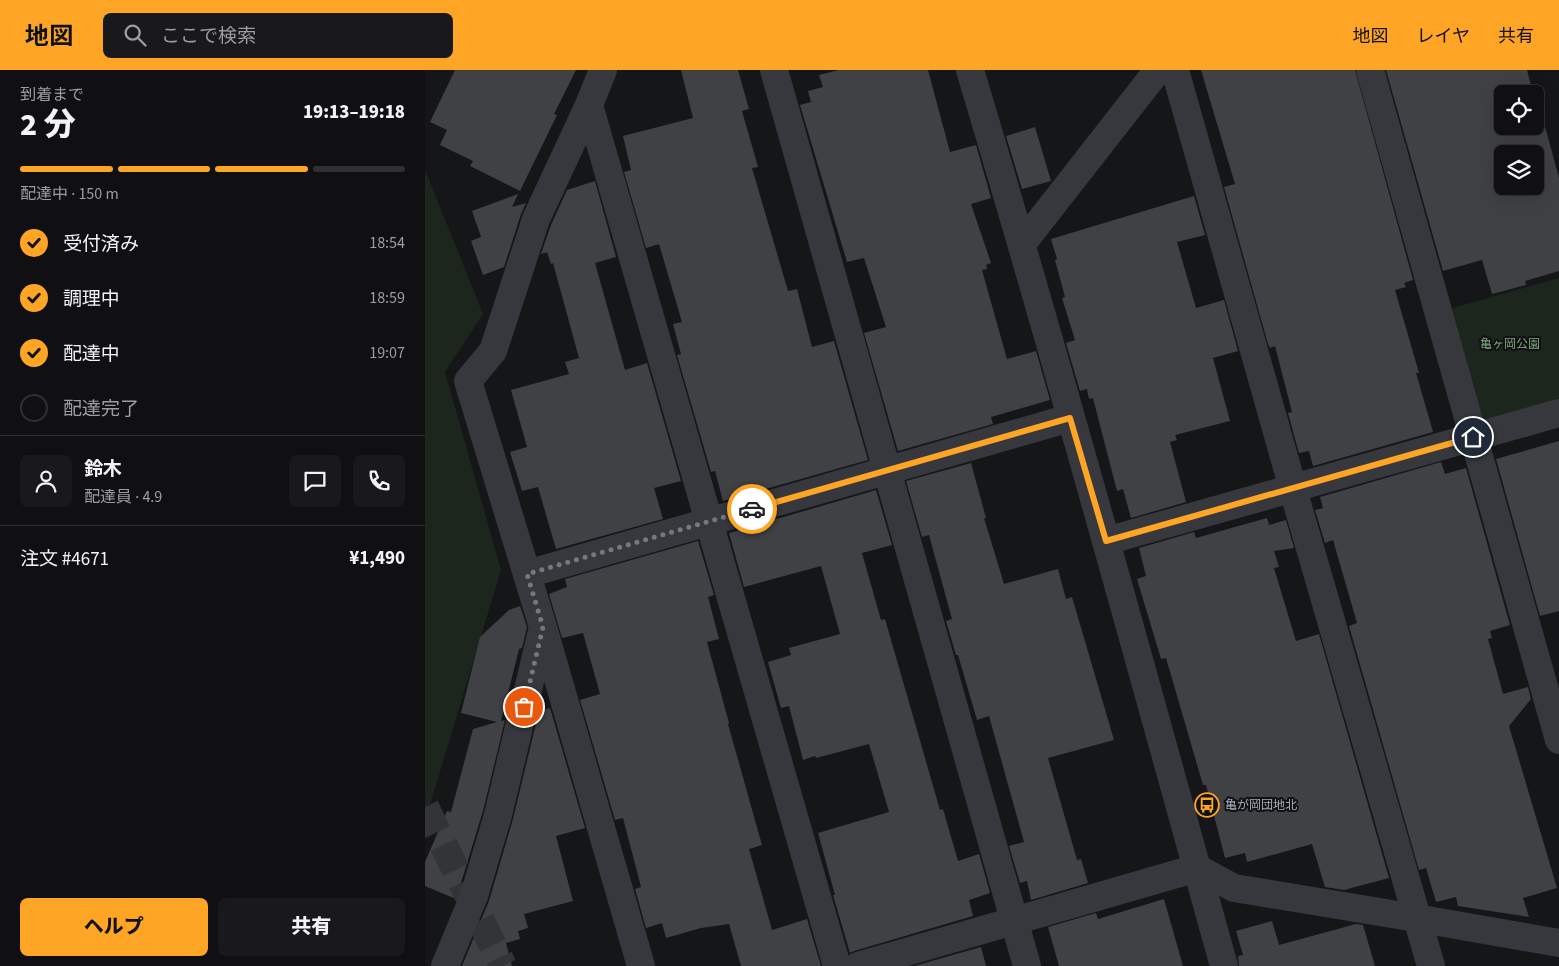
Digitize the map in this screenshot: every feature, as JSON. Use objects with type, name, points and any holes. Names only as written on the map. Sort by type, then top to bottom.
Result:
[{"type":"street","points":[[603,70],[536,219],[493,351],[469,381],[543,627],[641,966]]},
{"type":"street","points":[[774,70],[1027,966]]},
{"type":"street","points":[[970,70],[1022,244],[1224,966]]},
{"type":"street","points":[[1022,244],[1158,70]]},
{"type":"street","points":[[1175,70],[1431,966]]},
{"type":"street","points":[[1369,70],[1559,740]]},
{"type":"street","points":[[589,104],[837,966]]},
{"type":"street","points":[[1106,541],[1559,413]]},
{"type":"street","points":[[527,574],[1070,418]]},
{"type":"street","points":[[445,966],[474,896],[492,833],[543,627]]},
{"type":"street","points":[[858,966],[1197,868],[1233,888],[1559,943]]},
{"type":"green space","points":[[425,170],[483,314],[445,372],[501,570],[425,821]]},
{"type":"green space","name":"亀ヶ岡公園","points":[[1559,278],[1559,401],[1489,421],[1478,415],[1449,309]]},
{"type":"building","points":[[455,70],[576,70],[554,114],[557,115],[520,191],[470,166],[473,161],[440,145],[447,130],[430,122]]},
{"type":"building","points":[[681,70],[738,70],[749,109],[742,111],[758,167],[752,168],[788,291],[797,289],[812,347],[834,341],[868,460],[723,501],[715,471],[711,472],[677,355],[681,354],[673,324],[682,322],[659,244],[646,248],[624,172],[631,170],[623,136],[693,118]]},
{"type":"building","points":[[839,70],[928,70],[950,152],[976,145],[991,198],[971,204],[991,263],[986,265],[987,269],[982,270],[1007,359],[1036,351],[1050,400],[991,417],[993,424],[898,451],[864,333],[886,327],[864,258],[847,262],[800,105],[811,102],[808,91],[823,87],[819,75]]},
{"type":"building","points":[[1201,70],[1355,70],[1413,280],[1404,283],[1406,287],[1395,290],[1419,373],[1416,373],[1433,432],[1313,466],[1309,451],[1299,453],[1288,413],[1292,412],[1275,346],[1270,348],[1268,344],[1224,187],[1235,184]]},
{"type":"building","points":[[1386,70],[1527,70],[1531,85],[1494,85],[1494,135],[1544,135],[1544,123],[1559,178],[1559,271],[1525,281],[1526,285],[1492,294],[1482,260],[1443,271]]},
{"type":"building","points":[[1035,127],[1051,181],[1022,189],[1006,136]]},
{"type":"building","points":[[595,181],[616,257],[595,263],[625,370],[647,363],[681,481],[654,488],[663,519],[556,549],[538,487],[522,491],[510,452],[527,447],[511,390],[569,374],[565,362],[579,358],[553,263],[551,264],[547,252],[541,254],[551,225],[567,190]]},
{"type":"building","points":[[518,194],[512,207],[526,203],[504,267],[483,275],[471,241],[481,237],[472,211]]},
{"type":"building","points":[[1194,196],[1205,235],[1177,242],[1196,308],[1224,300],[1238,351],[1213,358],[1230,421],[1175,435],[1177,440],[1170,442],[1186,502],[1131,518],[1123,489],[1117,491],[1093,398],[1089,399],[1087,389],[1080,391],[1066,343],[1075,340],[1062,298],[1065,297],[1051,239]]},
{"type":"building","points":[[1559,441],[1559,611],[1540,616],[1496,459]]},
{"type":"building","points":[[1441,462],[1445,474],[1466,468],[1510,625],[1490,631],[1492,638],[1488,639],[1503,694],[1528,687],[1531,699],[1509,726],[1557,888],[1523,898],[1529,917],[1458,906],[1456,897],[1436,902],[1426,868],[1419,870],[1349,626],[1357,623],[1333,540],[1325,543],[1315,510],[1323,508],[1320,497]]},
{"type":"building","points":[[971,463],[986,518],[984,518],[1004,584],[1058,569],[1066,599],[1072,597],[1114,740],[1048,758],[1077,860],[1081,859],[1088,883],[1031,900],[1027,881],[1020,883],[1009,846],[1024,842],[989,716],[977,720],[946,621],[952,619],[929,535],[922,537],[906,481]]},
{"type":"building","points":[[876,490],[892,545],[862,553],[881,620],[885,619],[940,810],[943,809],[958,861],[979,854],[990,893],[969,900],[973,916],[850,953],[818,833],[889,812],[869,744],[803,760],[789,706],[781,708],[768,662],[791,655],[789,648],[840,634],[821,566],[744,587],[729,533]]},
{"type":"building","points":[[1267,518],[1269,525],[1286,520],[1294,548],[1274,551],[1279,567],[1274,568],[1296,641],[1319,634],[1389,878],[1344,890],[1325,887],[1312,844],[1247,862],[1245,853],[1225,858],[1206,785],[1203,785],[1166,658],[1161,659],[1137,579],[1146,576],[1139,548],[1194,532],[1196,538]]},
{"type":"building","points":[[698,541],[714,595],[708,597],[719,639],[707,642],[762,845],[749,849],[772,930],[807,919],[821,966],[741,966],[729,924],[701,928],[666,938],[662,923],[646,928],[635,889],[641,887],[623,818],[615,820],[580,700],[600,694],[583,633],[562,638],[549,594],[567,587],[565,579]]},
{"type":"building","points":[[520,606],[527,627],[522,648],[519,649],[501,721],[505,720],[483,811],[456,899],[425,886],[425,862],[447,811],[451,812],[473,729],[497,722],[461,713],[480,637],[509,610]]},
{"type":"building","points":[[550,708],[585,828],[556,836],[573,901],[524,914],[528,928],[518,931],[520,939],[506,943],[512,966],[462,966],[489,901],[513,819],[539,711]]},
{"type":"building","points":[[1164,899],[1183,966],[1059,966],[1048,927],[1096,913],[1098,919]]},
{"type":"building","points":[[1272,921],[1279,945],[1356,924],[1363,925],[1375,966],[1239,966],[1238,956],[1243,955],[1236,931]]},
{"type":"building","points":[[981,947],[986,966],[914,966]]},
{"type":"tunnel","points":[[425,807],[503,966]]},
{"type":"way so far","points":[[524,707],[543,627],[527,574],[752,509]]},
{"type":"place","name":"亀が岡団地北","points":[[1207,805]]},
{"type":"route","points":[[752,509],[1070,418],[1106,541],[1473,437]]}]
